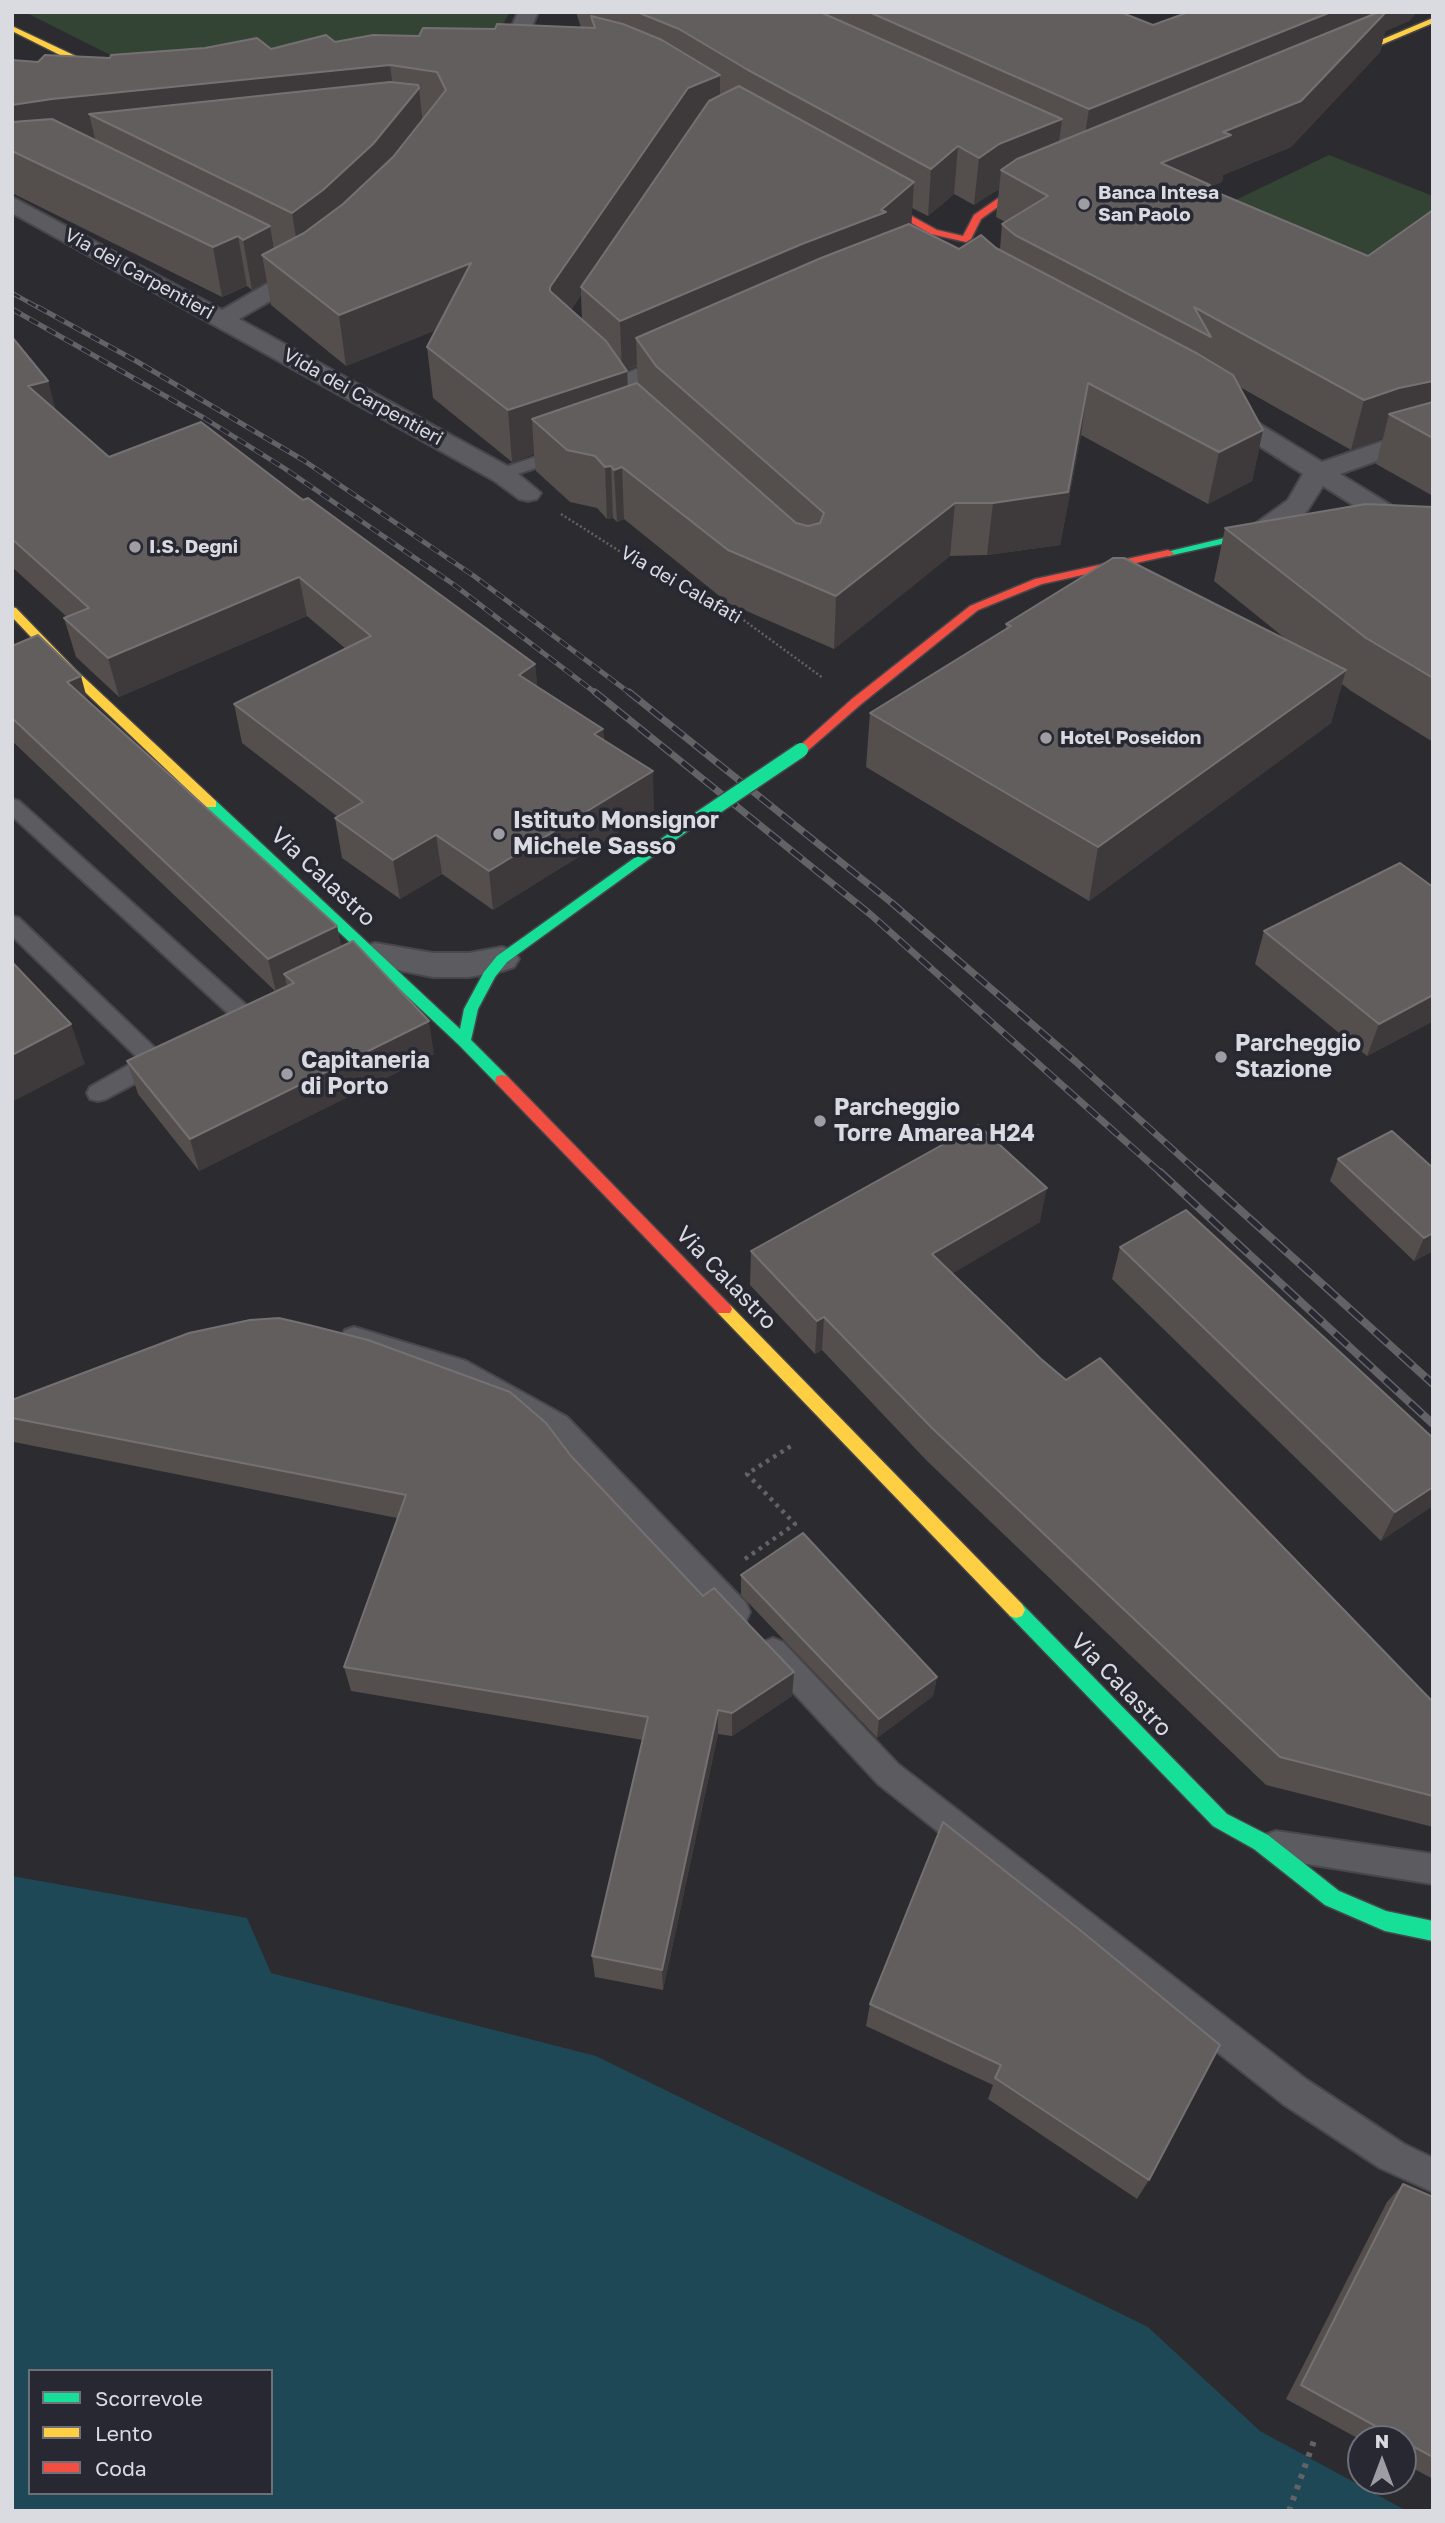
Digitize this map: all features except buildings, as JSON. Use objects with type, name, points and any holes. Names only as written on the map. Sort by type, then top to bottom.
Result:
[{"type":"street","points":[[512,47],[528,12]]},
{"type":"street","points":[[1322,66],[1433,20]]},
{"type":"street","points":[[12,28],[79,61],[106,70],[139,73]]},
{"type":"street","points":[[71,82],[106,70]]},
{"type":"street","points":[[969,249],[977,217],[1003,199],[1059,176]]},
{"type":"street","points":[[849,185],[969,249]]},
{"type":"street","name":"Via dei Carpentieri","points":[[12,204],[223,319],[302,275],[330,253]]},
{"type":"street","points":[[925,254],[969,249]]},
{"type":"street","points":[[278,263],[302,275]]},
{"type":"street","name":"Vida dei Carpentieri","points":[[223,319],[502,474]]},
{"type":"street","points":[[598,366],[626,394],[708,345]]},
{"type":"street","points":[[1199,398],[1433,544]]},
{"type":"street","points":[[464,1041],[471,1009],[489,975],[502,959],[697,820],[800,751],[856,702],[974,608],[1038,581],[1275,532],[1298,505],[1318,473],[1395,446],[1433,438]]},
{"type":"street","points":[[502,474],[528,492]]},
{"type":"street","points":[[1392,539],[1433,544]]},
{"type":"street","name":"Via Calastro","points":[[12,610],[233,825],[364,961],[464,1041],[1220,1820],[1261,1842],[1332,1898],[1385,1921],[1433,1931]]},
{"type":"street","points":[[364,961],[445,966],[502,959]]},
{"type":"lane","points":[[502,474],[581,447]]},
{"type":"lane","points":[[22,647],[40,639]]},
{"type":"lane","points":[[12,805],[247,1018]]},
{"type":"lane","points":[[12,923],[154,1061]]},
{"type":"lane","points":[[212,1035],[271,1007]]},
{"type":"lane","points":[[98,1093],[154,1061],[189,1045]]},
{"type":"lane","points":[[329,1332],[457,1368],[558,1425],[888,1774],[1295,2092],[1392,2156],[1433,2175]]},
{"type":"lane","points":[[1261,1842],[1433,1869]]},
{"type":"path","name":"Via dei Calafati","points":[[528,492],[657,575],[734,613],[856,702]]},
{"type":"path","points":[[710,1584],[795,1524],[747,1474],[832,1420]]},
{"type":"path","points":[[1289,2511],[1315,2438]]},
{"type":"green space","points":[[25,12],[510,12],[494,40],[128,64]]},
{"type":"green space","points":[[1329,155],[1433,196],[1433,225],[1332,277],[1196,219]]},
{"type":"water","points":[[12,1876],[247,1918],[271,1973],[596,2056],[1148,2327],[1260,2431],[1347,2478],[1347,2495],[1378,2495],[1407,2511],[12,2511]]},
{"type":"railway","points":[[12,293],[41,309]]},
{"type":"railway","points":[[38,307],[136,361],[303,460],[474,576],[631,694]]},
{"type":"railway","points":[[12,309],[204,418],[284,468],[453,584],[597,694]]},
{"type":"railway","points":[[595,692],[870,914],[1162,1174]]},
{"type":"railway","points":[[629,692],[892,903],[1075,1061],[1200,1174]]},
{"type":"railway","points":[[1160,1172],[1433,1424]]},
{"type":"railway","points":[[1198,1172],[1433,1384]]},
{"type":"traffic: fast","points":[[1168,553],[1262,532],[1274,532]]},
{"type":"traffic: fast","points":[[697,820],[801,750]]},
{"type":"traffic: fast","points":[[211,804],[464,1041],[502,1080]]},
{"type":"traffic: fast","points":[[464,1041],[471,1009],[489,975],[502,959],[697,820]]},
{"type":"traffic: fast","points":[[1016,1610],[1220,1820],[1261,1842],[1332,1898],[1385,1921],[1433,1931]]},
{"type":"traffic: slow","points":[[1335,61],[1433,20]]},
{"type":"traffic: slow","points":[[12,28],[79,61],[106,70],[120,71]]},
{"type":"traffic: slow","points":[[12,610],[71,672],[211,804]]},
{"type":"traffic: slow","points":[[724,1309],[1016,1610]]},
{"type":"traffic: jam","points":[[867,195],[934,232],[966,239],[977,217],[1003,199],[1043,182]]},
{"type":"traffic: jam","points":[[801,750],[856,702],[974,608],[1039,581],[1168,553]]},
{"type":"traffic: jam","points":[[502,1080],[724,1309]]},
{"type":"place","name":"Banca Intesa San Paolo","points":[[1084,204]]},
{"type":"place","name":"I.S. Degni","points":[[135,547]]},
{"type":"place","name":"Hotel Poseidon","points":[[1046,738]]},
{"type":"place","name":"Istituto Monsignor Michele Sasso","points":[[499,834]]},
{"type":"place","name":"Parcheggio Stazione","points":[[1221,1057]]},
{"type":"place","name":"Capitaneria di Porto","points":[[287,1074]]},
{"type":"place","name":"Parcheggio Torre Amarea H24","points":[[820,1121]]}]
